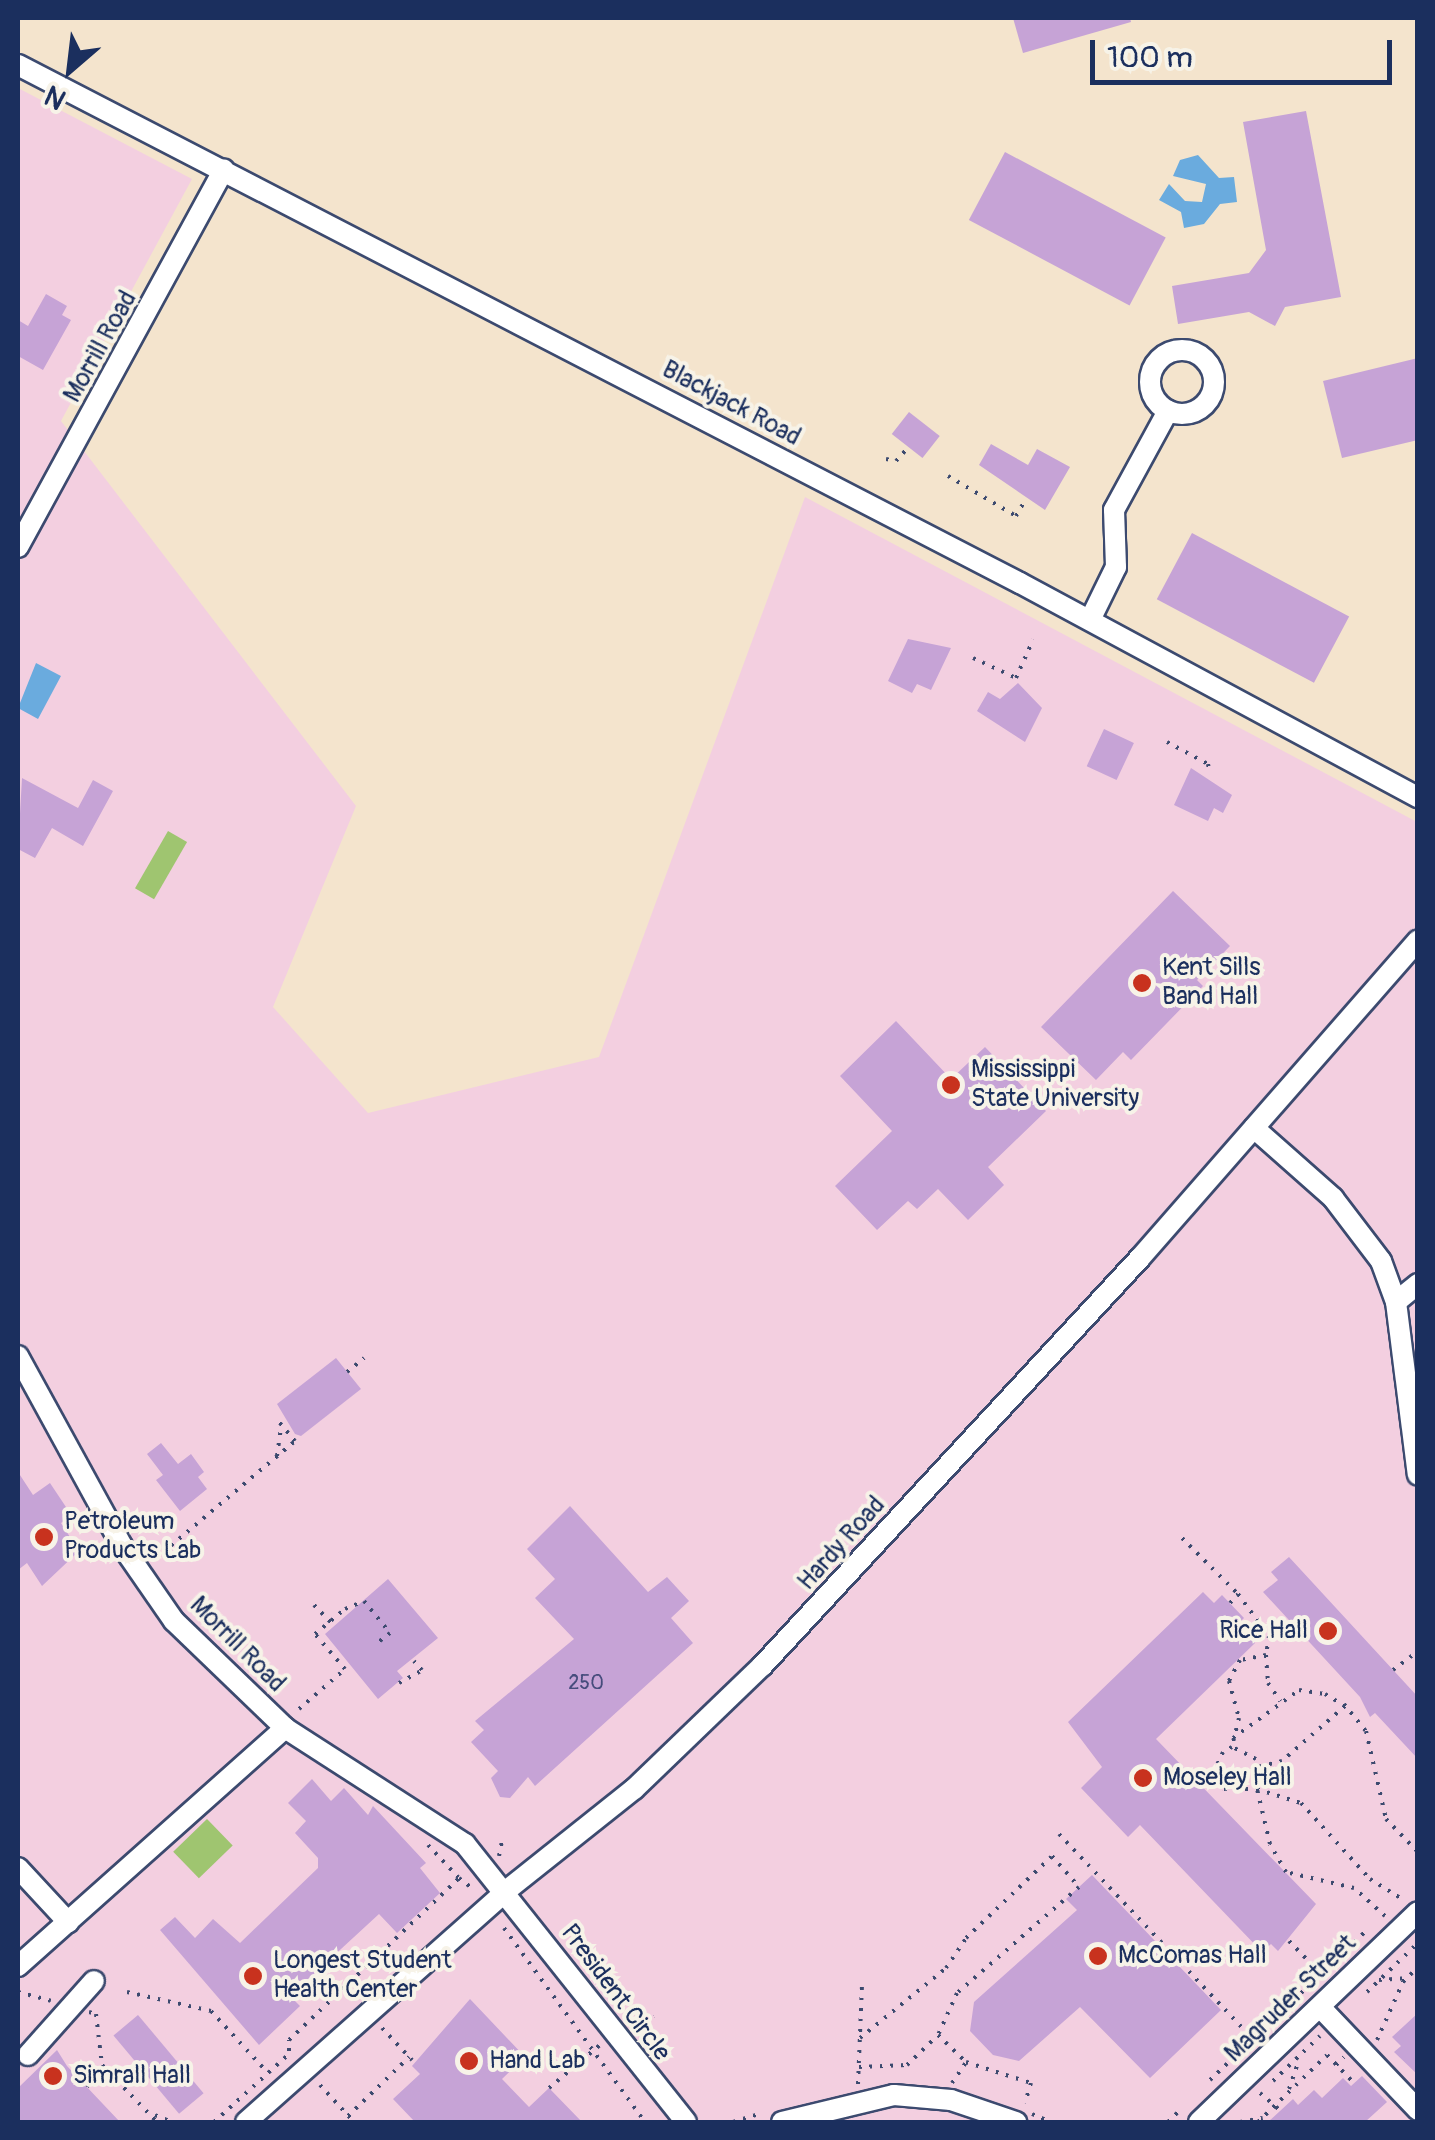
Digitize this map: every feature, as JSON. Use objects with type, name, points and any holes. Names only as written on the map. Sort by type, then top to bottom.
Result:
[{"type":"street","name":"Blackjack Road","points":[[18,65],[224,168],[1090,620],[1418,797]]},
{"type":"street","name":"Morrill Road","points":[[18,547],[224,168]]},
{"type":"street","points":[[1090,620],[1116,568],[1114,510],[1168,411]]},
{"type":"street","name":"Hardy Road","points":[[246,2122],[507,1890],[634,1789],[807,1621],[1254,1128],[1418,940]]},
{"type":"street","points":[[1254,1128],[1333,1198],[1381,1261],[1396,1302],[1418,1475]]},
{"type":"street","points":[[1396,1302],[1418,1284]]},
{"type":"street","name":"Morrill Road","points":[[18,1356],[139,1571],[174,1621],[285,1728],[424,1814],[465,1844],[507,1890]]},
{"type":"street","points":[[18,1966],[285,1728]]},
{"type":"street","points":[[18,1868],[68,1922]]},
{"type":"street","name":"President Circle","points":[[507,1890],[686,2122]]},
{"type":"street","name":"Magruder Street","points":[[1199,2122],[1279,2061],[1320,2007],[1418,1912]]},
{"type":"street","points":[[28,2055],[94,1981]]},
{"type":"street","points":[[1320,2007],[1418,2110]]},
{"type":"street","points":[[782,2122],[894,2095],[951,2100],[1019,2116]]},
{"type":"path","points":[[886,459],[896,461],[906,450]]},
{"type":"path","points":[[948,476],[1016,516],[1024,502]]},
{"type":"path","points":[[973,658],[1016,678],[1033,640]]},
{"type":"path","points":[[1167,742],[1208,764],[1210,774]]},
{"type":"path","points":[[347,1372],[364,1358]]},
{"type":"path","points":[[139,1571],[296,1440],[276,1418]]},
{"type":"path","points":[[277,1456],[281,1423]]},
{"type":"path","points":[[1182,1538],[1238,1594],[1269,1636],[1268,1683],[1280,1701]]},
{"type":"path","points":[[1230,1603],[1238,1594]]},
{"type":"path","points":[[298,1709],[344,1670],[316,1634],[364,1601],[390,1633],[376,1644]]},
{"type":"path","points":[[314,1604],[331,1624]]},
{"type":"path","points":[[1393,1670],[1418,1651]]},
{"type":"path","points":[[1266,1655],[1240,1660],[1229,1681],[1239,1718],[1232,1747],[1216,1761],[1216,1780],[1234,1791],[1257,1789],[1301,1803],[1370,1879],[1393,1890]]},
{"type":"path","points":[[399,1683],[422,1670],[414,1661]]},
{"type":"path","points":[[1233,1738],[1280,1701],[1313,1690],[1345,1706],[1282,1762],[1258,1767]]},
{"type":"path","points":[[1340,1701],[1366,1732],[1386,1820],[1418,1852]]},
{"type":"path","points":[[1168,2122],[1385,1917],[1354,1888],[1286,1872],[1270,1844],[1264,1796],[1257,1789],[1258,1767],[1246,1751],[1232,1747]]},
{"type":"path","points":[[414,1834],[488,1907],[645,2122]]},
{"type":"path","points":[[1059,1834],[1279,2061]]},
{"type":"path","points":[[858,2067],[907,2065],[938,2035],[956,1992],[1079,1887],[1052,1856],[966,1938],[946,1968],[860,2038]]},
{"type":"path","points":[[288,2051],[289,2040],[459,1878]]},
{"type":"path","points":[[1289,1941],[1338,1990]]},
{"type":"path","points":[[1375,2042],[1406,1978],[1418,1967]]},
{"type":"path","points":[[1380,1980],[1406,1978]]},
{"type":"path","points":[[858,2084],[862,1984]]},
{"type":"path","points":[[18,1992],[96,2014],[102,2065],[155,2115],[172,2122]]},
{"type":"path","points":[[127,1992],[211,2011],[267,2072]]},
{"type":"path","points":[[549,2088],[592,2048],[654,2017]]},
{"type":"path","points":[[348,2116],[411,2058],[382,2028]]},
{"type":"path","points":[[938,2035],[966,2062],[1032,2083],[1019,2116]]},
{"type":"path","points":[[1314,2042],[1354,2083]]},
{"type":"path","points":[[1240,2122],[1260,2120],[1327,2055]]},
{"type":"path","points":[[1288,2094],[1300,2056]]},
{"type":"path","points":[[950,2084],[966,2062]]},
{"type":"path","points":[[87,2087],[102,2065]]},
{"type":"path","points":[[305,2068],[354,2122]]},
{"type":"path","points":[[1260,2094],[1281,2111]]},
{"type":"path","points":[[155,2115],[157,2122]]},
{"type":"shaded area","name":"Mississippi State University","points":[[18,88],[192,179],[61,421],[356,806],[273,1007],[368,1113],[599,1057],[805,497],[1417,822],[1417,2122],[18,2122]]},
{"type":"green space","points":[[168,831],[187,842],[154,899],[135,888]]},
{"type":"green space","points":[[207,1819],[233,1846],[199,1878],[173,1852]]},
{"type":"water","points":[[1198,155],[1219,178],[1234,177],[1237,202],[1220,204],[1204,224],[1184,228],[1181,212],[1159,200],[1169,184],[1185,201],[1202,202],[1206,184],[1173,176],[1180,160]]},
{"type":"water","points":[[36,663],[61,676],[38,719],[18,708]]},
{"type":"building","points":[[1013,18],[1130,18],[1131,22],[1023,53]]},
{"type":"building","points":[[1306,111],[1341,297],[1285,307],[1275,326],[1249,312],[1178,324],[1172,286],[1249,273],[1266,250],[1243,122]]},
{"type":"building","points":[[1005,152],[1166,237],[1130,305],[969,220]]},
{"type":"building","points":[[46,294],[67,306],[62,315],[71,320],[43,370],[18,356],[18,320],[28,326]]},
{"type":"building","points":[[1418,358],[1418,440],[1342,458],[1323,381]]},
{"type":"building","points":[[909,412],[940,436],[922,458],[892,434]]},
{"type":"building","points":[[991,444],[1028,465],[1037,449],[1070,467],[1045,510],[979,465]]},
{"type":"building","points":[[1192,533],[1349,617],[1314,683],[1157,599]]},
{"type":"building","points":[[908,639],[951,648],[931,690],[917,684],[912,693],[888,681]]},
{"type":"building","points":[[1018,683],[1042,708],[1025,742],[977,711],[988,692],[1000,699]]},
{"type":"building","points":[[1104,729],[1134,743],[1117,780],[1087,766]]},
{"type":"building","points":[[1191,768],[1232,795],[1223,813],[1214,808],[1208,821],[1174,805]]},
{"type":"building","points":[[22,778],[78,808],[93,780],[113,791],[83,846],[52,828],[35,858],[18,849]]},
{"type":"building","name":"Kent Sills Band Hall","points":[[1173,891],[1230,946],[1197,980],[1203,986],[1131,1060],[1123,1052],[1096,1080],[1041,1027]]},
{"type":"building","points":[[896,1021],[951,1079],[985,1047],[1046,1111],[988,1167],[1004,1185],[968,1220],[938,1189],[917,1209],[908,1201],[877,1230],[835,1186],[892,1131],[840,1076]]},
{"type":"building","points":[[336,1358],[361,1389],[301,1436],[295,1434],[277,1404]]},
{"type":"building","points":[[161,1443],[178,1464],[191,1454],[204,1472],[198,1477],[207,1489],[180,1511],[156,1480],[163,1475],[147,1454]]},
{"type":"building","name":"Petroleum Products Lab","points":[[18,1472],[33,1495],[50,1483],[72,1516],[61,1523],[79,1551],[42,1586],[27,1563],[18,1570]]},
{"type":"building","points":[[570,1506],[648,1592],[667,1577],[689,1601],[671,1618],[693,1643],[535,1786],[528,1777],[510,1798],[500,1797],[491,1778],[498,1771],[471,1742],[484,1730],[475,1721],[574,1639],[535,1598],[555,1579],[527,1549]]},
{"type":"building","name":"Rice Hall","points":[[1289,1557],[1418,1697],[1418,1759],[1375,1713],[1370,1717],[1360,1697],[1263,1592],[1278,1580],[1271,1572]]},
{"type":"building","points":[[388,1579],[438,1638],[397,1671],[403,1678],[378,1699],[325,1634]]},
{"type":"building","name":"Moseley Hall","points":[[1203,1592],[1214,1603],[1222,1595],[1244,1618],[1237,1625],[1255,1643],[1156,1739],[1316,1904],[1278,1951],[1271,1944],[1262,1952],[1140,1825],[1128,1837],[1081,1788],[1102,1767],[1068,1722]]},
{"type":"building","points":[[312,1779],[331,1801],[344,1788],[368,1815],[373,1806],[426,1863],[420,1868],[440,1893],[397,1933],[379,1914],[290,1996],[300,2006],[259,2045],[160,1930],[175,1917],[195,1938],[213,1919],[240,1943],[318,1868],[318,1858],[295,1833],[306,1821],[288,1803]]},
{"type":"building","name":"McComas Hall","points":[[1092,1875],[1221,2010],[1150,2078],[1080,2007],[1019,2061],[993,2055],[970,2031],[974,2002],[1077,1910],[1066,1899]]},
{"type":"building","name":"Hand Lab","points":[[470,1999],[525,2057],[502,2079],[529,2107],[549,2088],[582,2122],[415,2122],[393,2099],[420,2074],[412,2066]]},
{"type":"building","points":[[1418,2013],[1418,2075],[1394,2052],[1401,2046],[1392,2037]]},
{"type":"building","points":[[138,2015],[204,2093],[179,2114],[113,2036]]},
{"type":"building","name":"Simrall Hall","points":[[57,2050],[67,2066],[120,2122],[18,2122],[18,2088]]},
{"type":"building","points":[[1362,2076],[1387,2102],[1365,2122],[1268,2122],[1293,2099],[1298,2105],[1314,2090],[1322,2098],[1343,2078],[1351,2086]]},
{"type":"place","name":"Kent Sills Band Hall","points":[[1142,983]]},
{"type":"place","name":"Mississippi State University","points":[[951,1085]]},
{"type":"place","name":"Petroleum Products Lab","points":[[44,1537]]},
{"type":"place","name":"Rice Hall","points":[[1328,1631]]},
{"type":"place","name":"Moseley Hall","points":[[1143,1778]]},
{"type":"place","name":"McComas Hall","points":[[1098,1956]]},
{"type":"place","name":"Longest Student Health Center","points":[[253,1976]]},
{"type":"place","name":"Hand Lab","points":[[469,2061]]},
{"type":"place","name":"Simrall Hall","points":[[53,2076]]}]
